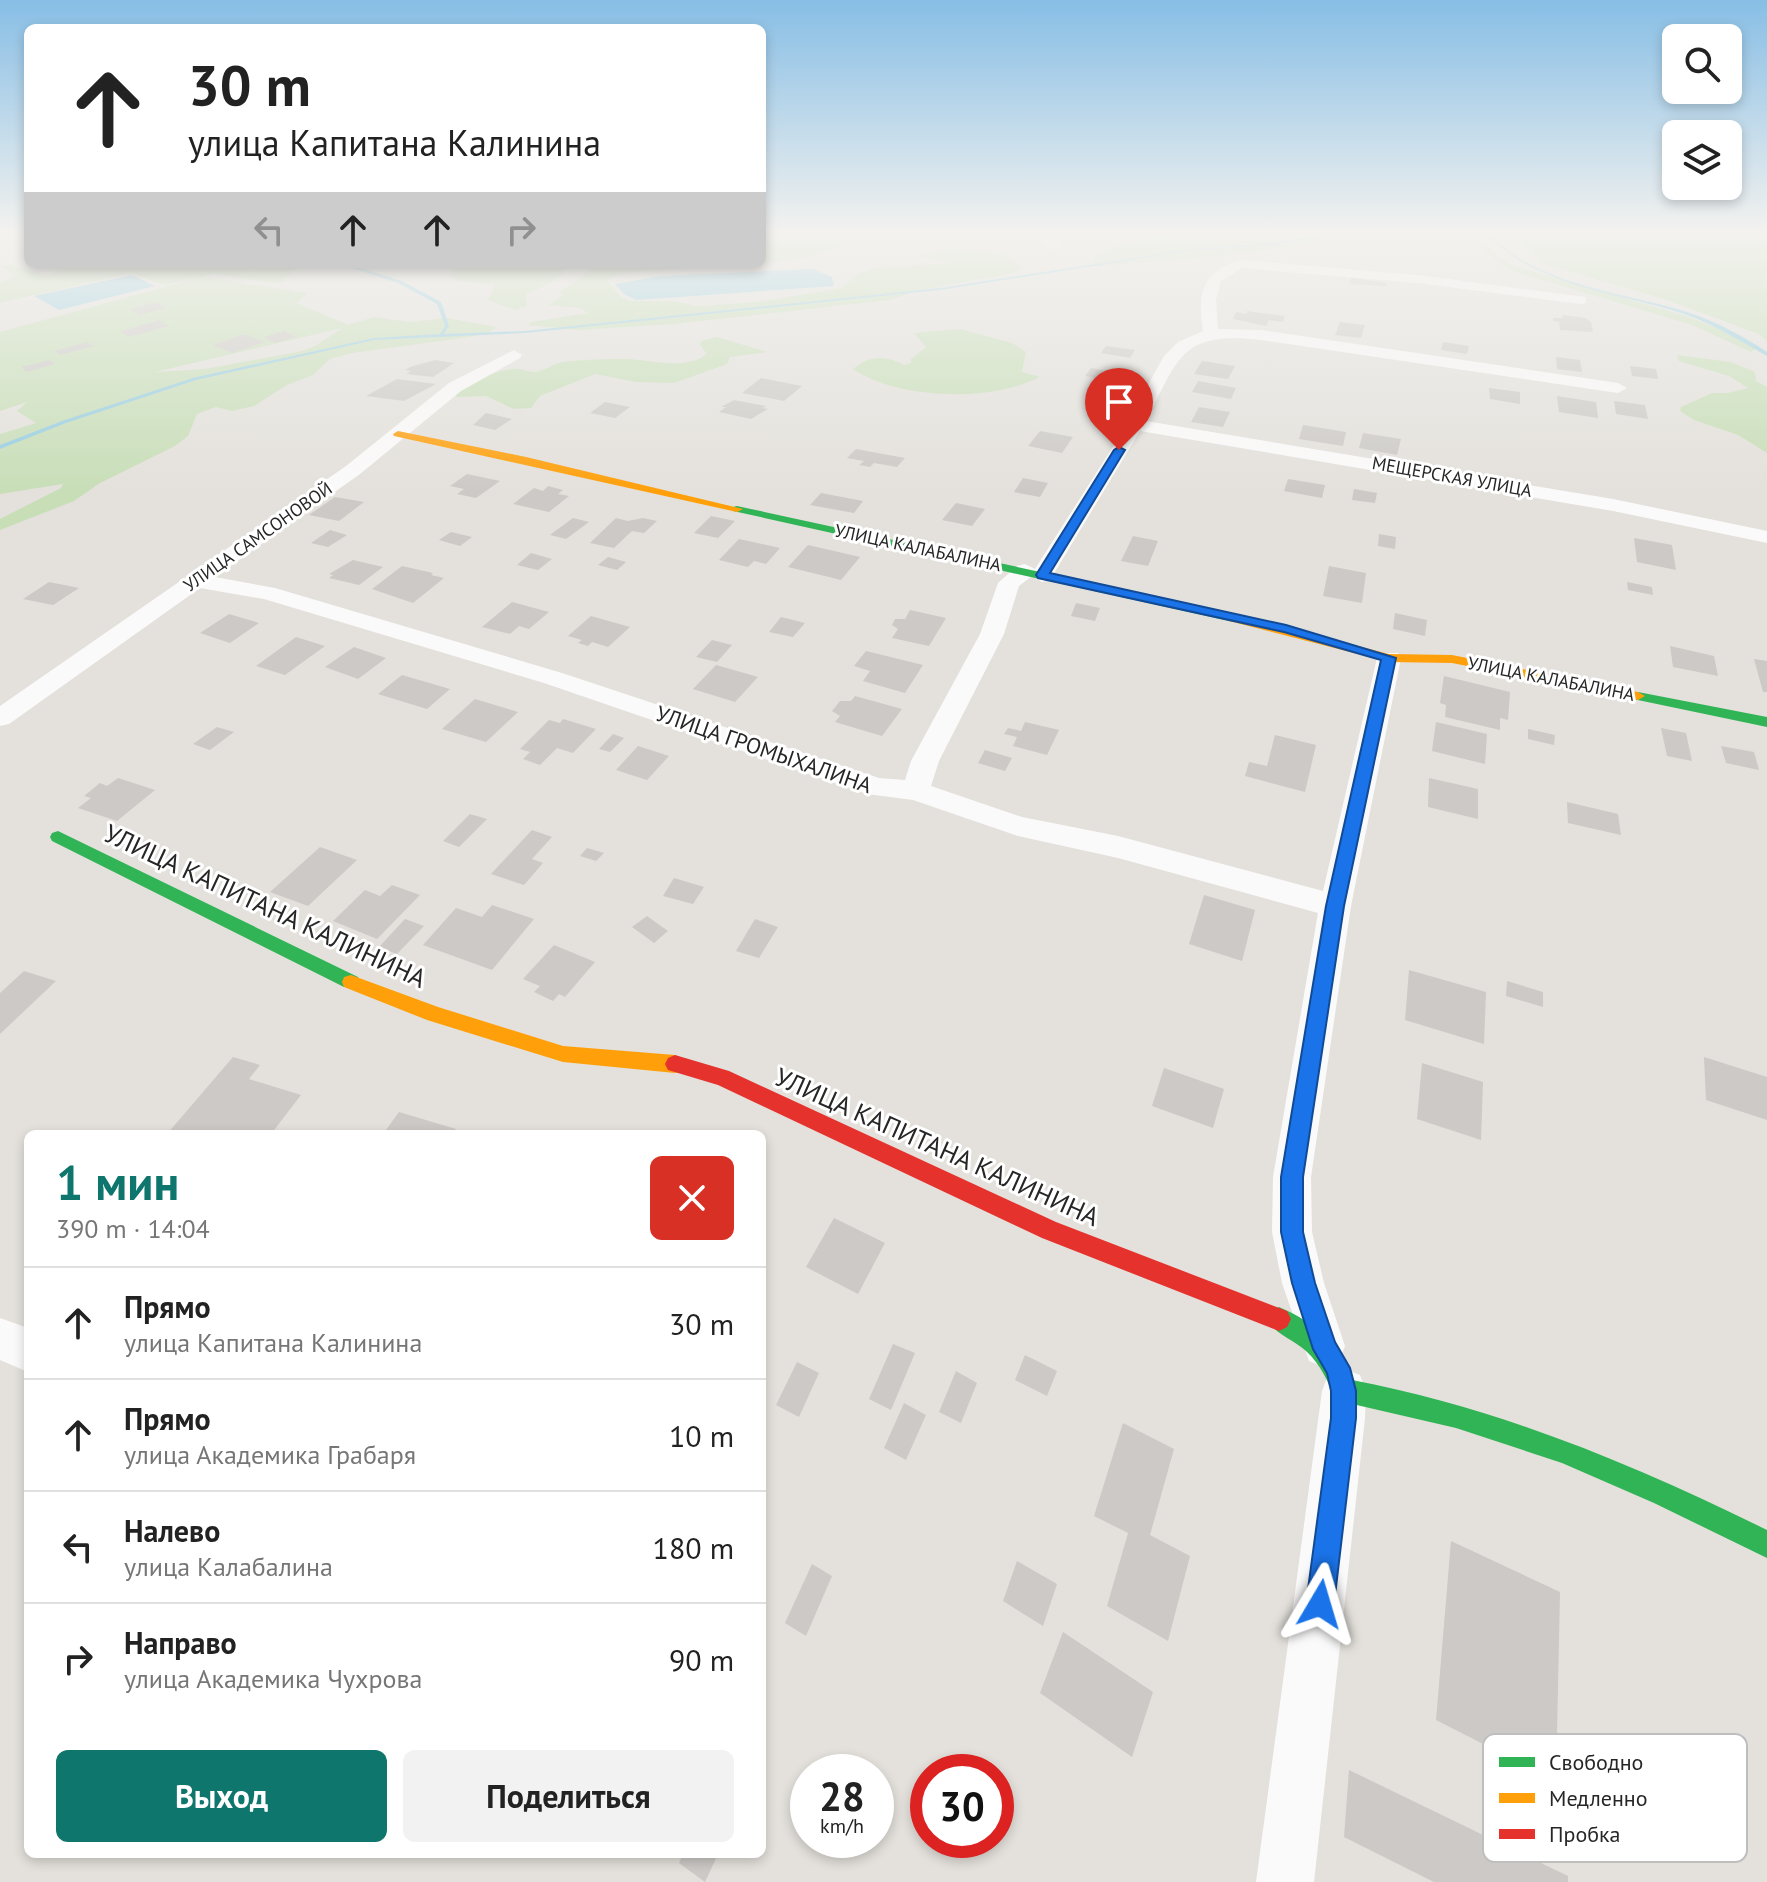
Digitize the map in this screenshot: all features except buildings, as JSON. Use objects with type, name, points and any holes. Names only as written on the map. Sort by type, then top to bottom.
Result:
[{"type":"street","points":[[1209,318],[1211,333]]},
{"type":"street","points":[[916,791],[925,761],[992,634],[1009,583],[1034,573],[1135,425],[1177,350],[1211,333],[1261,335],[1618,388]]},
{"type":"street","name":"УЛИЦА САМСОНОВОЙ","points":[[0,718],[340,479],[455,387],[514,355]]},
{"type":"street","name":"МЕЩЕРСКАЯ УЛИЦА","points":[[1135,425],[1613,505],[1767,537]]},
{"type":"street","name":"УЛИЦА КАЛАБАЛИНА","points":[[398,434],[498,452],[616,482],[1286,629],[1389,658],[1436,658],[1481,664],[1767,722]]},
{"type":"street","name":"УЛИЦА ГРОМЫХАЛИНА","points":[[195,580],[295,601],[586,689],[877,787],[916,791],[1018,826],[1118,847],[1335,906]]},
{"type":"street","points":[[1285,1882],[1343,1418],[1334,1370],[1303,1283],[1292,1232],[1292,1177],[1335,906],[1389,658]]},
{"type":"street","name":"УЛИЦА КАПИТАНА КАЛИНИНА","points":[[58,837],[360,986],[434,1014],[563,1054],[675,1064],[722,1077],[1050,1230],[1282,1320],[1307,1333],[1334,1370],[1401,1398],[1501,1424],[1652,1486],[1767,1544]]},
{"type":"street","points":[[0,1339],[24,1348]]},
{"type":"green space","points":[[52,318],[331,318],[348,325],[371,318],[410,322],[447,318],[496,327],[488,333],[470,337],[352,353],[330,359],[313,375],[287,385],[254,406],[232,411],[216,407],[197,414],[188,436],[175,446],[100,483],[74,501],[0,530],[0,519],[61,488],[63,484],[0,494],[0,434],[36,423],[17,411],[27,402],[0,411],[0,332]],"holes":[[[342,328],[302,351],[205,369],[155,372]]]},
{"type":"green space","points":[[557,318],[730,318],[578,330],[528,325]]},
{"type":"green space","points":[[1668,318],[1691,318],[1736,335],[1756,348],[1751,352],[1692,325]]},
{"type":"green space","points":[[1715,318],[1767,318],[1767,341],[1759,334]]},
{"type":"green space","points":[[960,329],[1012,343],[1026,352],[1022,372],[1040,377],[997,391],[945,394],[895,387],[853,369],[865,361],[878,358],[891,359],[904,365],[911,363],[911,359],[926,347],[914,333]]},
{"type":"green space","points":[[717,337],[767,352],[730,357],[727,364],[674,383],[636,382],[595,374],[540,396],[531,408],[514,409],[486,396],[457,397],[453,394],[499,372],[518,369],[537,372],[562,362],[628,359],[686,363],[707,354],[700,345],[701,341]]},
{"type":"green space","points":[[1677,355],[1731,362],[1755,372],[1756,381],[1767,387],[1767,453],[1738,435],[1694,420],[1680,411],[1681,407],[1712,393],[1748,388],[1729,376],[1679,361]]},
{"type":"waterway","points":[[442,334],[447,326],[444,318]]},
{"type":"waterway","points":[[0,447],[64,422],[195,379],[374,339],[525,332],[662,318]]},
{"type":"waterway","points":[[1698,318],[1728,330],[1767,354]]},
{"type":"traffic: fast","points":[[737,509],[1234,618]]},
{"type":"traffic: fast","points":[[1638,696],[1767,722]]},
{"type":"traffic: fast","points":[[58,837],[351,982]]},
{"type":"traffic: fast","points":[[1279,1319],[1302,1332],[1320,1348],[1334,1367],[1344,1391],[1456,1415],[1562,1450],[1664,1494],[1767,1544]]},
{"type":"traffic: slow","points":[[398,434],[737,509]]},
{"type":"traffic: slow","points":[[1234,618],[1389,658],[1452,659],[1638,696]]},
{"type":"traffic: slow","points":[[351,982],[434,1014],[563,1054],[675,1064]]},
{"type":"traffic: jam","points":[[675,1064],[722,1077],[1050,1230],[1279,1319]]},
{"type":"route","points":[[1119,450],[1042,575],[1286,629],[1389,658],[1335,906],[1292,1177],[1292,1232],[1303,1283],[1325,1349],[1338,1368],[1344,1391],[1320,1604]]}]
